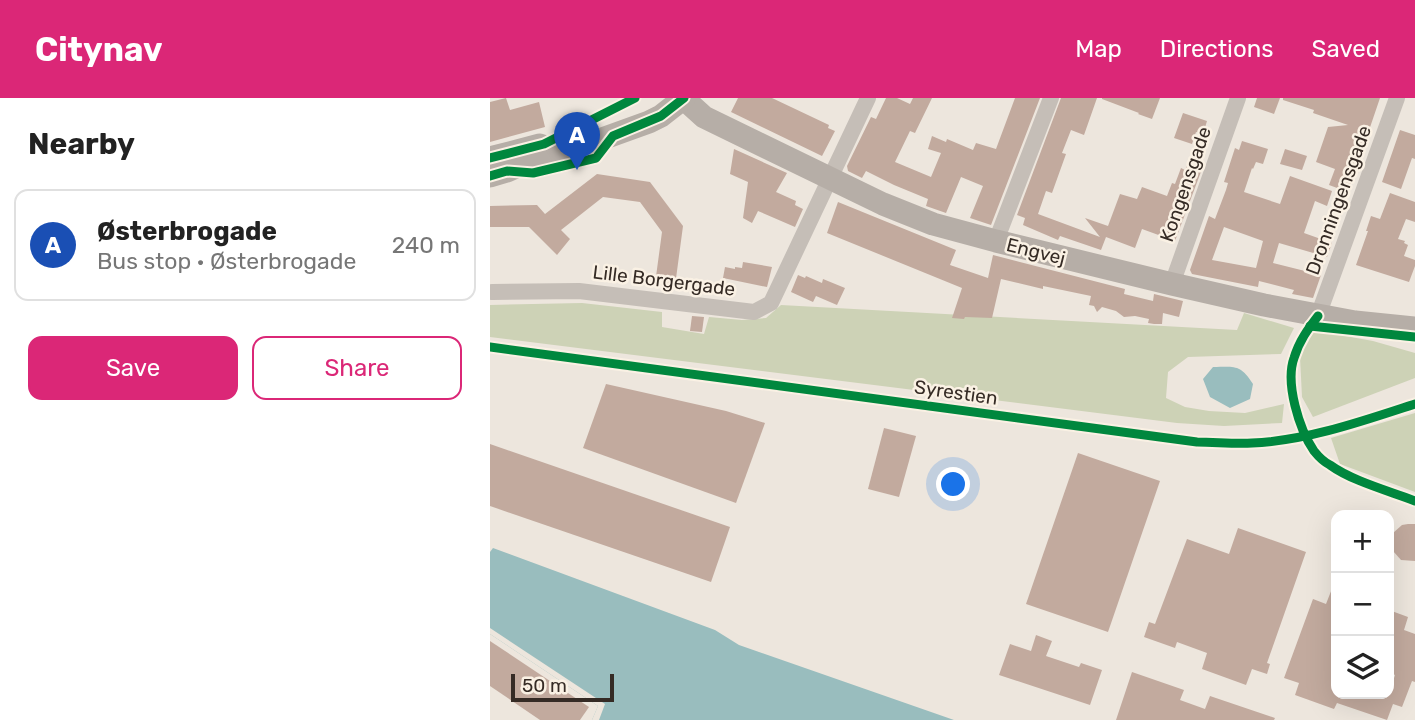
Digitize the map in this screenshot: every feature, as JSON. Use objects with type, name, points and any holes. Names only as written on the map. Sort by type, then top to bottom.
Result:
[{"type":"street","points":[[490,158],[594,134],[628,119],[663,98]]},
{"type":"street","points":[[490,176],[536,158],[588,144],[649,122],[684,98]]},
{"type":"street","name":"Engvej","points":[[684,98],[700,114],[830,179],[933,224],[1172,284],[1318,316],[1415,328]]},
{"type":"street","name":"Lille Borgergade","points":[[492,292],[579,291],[754,312],[771,303],[868,98]]},
{"type":"street","points":[[996,241],[1051,98]]},
{"type":"street","name":"Kongensgade","points":[[1172,284],[1238,98]]},
{"type":"street","name":"Dronningensgade","points":[[1318,316],[1397,98]]},
{"type":"green space","points":[[582,303],[662,312],[662,327],[704,334],[709,317],[742,320],[766,318],[781,305],[1237,330],[1244,313],[1294,328],[1281,354],[1188,357],[1168,372],[1166,398],[1185,407],[1245,413],[1284,404],[1282,423],[1224,426],[1177,423],[490,337],[490,305]]},
{"type":"green space","points":[[1312,330],[1373,341],[1415,353],[1415,378],[1313,417],[1302,397],[1300,357]]},
{"type":"green space","points":[[1415,413],[1415,492],[1340,464],[1331,438]]},
{"type":"water","points":[[1213,367],[1232,367],[1244,373],[1253,384],[1250,399],[1230,408],[1210,397],[1203,379]]},
{"type":"water","points":[[493,548],[715,630],[739,645],[954,720],[592,720],[598,706],[490,634],[490,552]]},
{"type":"pier","points":[[490,628],[605,704],[599,720],[592,720],[598,706],[490,634]]},
{"type":"pier","points":[[490,695],[528,720],[510,720],[490,706]]},
{"type":"building","points":[[506,98],[510,110],[539,102],[545,127],[490,142],[490,102]]},
{"type":"building","points":[[738,98],[772,98],[829,125],[828,128],[835,131],[822,156],[731,112]]},
{"type":"building","points":[[886,98],[897,98],[910,104],[913,98],[932,98],[915,133],[910,131],[895,162],[931,177],[941,153],[928,149],[932,136],[973,150],[976,143],[996,149],[1015,98],[1040,98],[991,225],[970,218],[983,186],[961,177],[946,213],[926,206],[928,199],[866,171],[862,178],[848,171],[847,166],[871,117],[876,119]]},
{"type":"building","points":[[1061,98],[1097,98],[1084,135],[1071,130],[1062,153],[1066,154],[1052,193],[1046,191],[1038,214],[1100,237],[1085,218],[1108,226],[1120,194],[1137,199],[1142,187],[1167,196],[1181,168],[1185,170],[1188,164],[1202,169],[1175,241],[1142,229],[1135,248],[1106,237],[1101,250],[1060,236],[1058,240],[1023,225],[1025,218],[1017,215]]},
{"type":"building","points":[[1102,98],[1160,98],[1152,119]]},
{"type":"building","points":[[1257,98],[1280,98],[1274,114],[1254,107]]},
{"type":"building","points":[[1283,98],[1380,98],[1348,192],[1329,185],[1335,169],[1316,162],[1328,127],[1348,125],[1313,113],[1314,110]]},
{"type":"building","points":[[1183,113],[1207,121],[1203,134],[1196,132],[1192,144],[1174,138]]},
{"type":"building","points":[[1400,130],[1415,135],[1415,159],[1412,158],[1401,189],[1382,182]]},
{"type":"building","points":[[1242,141],[1268,149],[1263,164],[1256,162],[1252,168],[1244,192],[1280,204],[1290,176],[1332,191],[1327,206],[1315,201],[1304,233],[1332,243],[1327,257],[1279,243],[1273,263],[1321,275],[1313,298],[1292,294],[1294,290],[1259,281],[1258,287],[1192,274],[1190,270],[1209,216],[1215,219],[1226,190],[1228,183],[1224,182],[1235,148],[1239,150]],"holes":[[[1224,227],[1263,241],[1256,268],[1212,260]]]},
{"type":"building","points":[[734,149],[787,173],[776,192],[796,201],[795,205],[803,209],[795,227],[758,211],[752,223],[743,218],[748,182],[730,174]]},
{"type":"building","points":[[1285,149],[1307,156],[1302,170],[1280,164]]},
{"type":"building","points":[[597,174],[650,182],[683,226],[675,286],[655,284],[662,232],[640,202],[603,197],[561,230],[570,239],[557,255],[529,227],[490,227],[490,206],[537,205],[545,214]]},
{"type":"building","points":[[1390,193],[1415,202],[1415,222],[1406,219],[1398,239],[1408,245],[1404,256],[1415,260],[1409,282],[1356,265],[1371,216],[1380,219]]},
{"type":"building","points":[[838,202],[956,250],[950,265],[988,278],[993,255],[1125,289],[1124,294],[1153,301],[1154,294],[1183,301],[1179,317],[1163,313],[1162,324],[1148,323],[1149,319],[1124,317],[1116,311],[1102,307],[1097,312],[1094,306],[1089,305],[1091,296],[1001,279],[992,318],[952,318],[962,288],[827,233]]},
{"type":"building","points":[[743,262],[772,267],[767,287],[723,278],[725,267],[742,268]]},
{"type":"building","points":[[798,275],[822,283],[823,279],[845,288],[837,305],[816,296],[813,302],[791,292]]},
{"type":"building","points":[[692,316],[704,317],[702,332],[690,331]]},
{"type":"building","points":[[606,384],[726,411],[765,423],[736,503],[583,448]]},
{"type":"building","points":[[884,428],[916,436],[899,497],[868,489]]},
{"type":"building","points":[[490,444],[730,527],[711,582],[490,506]]},
{"type":"building","points":[[1078,453],[1160,481],[1108,632],[1026,604]]},
{"type":"building","points":[[1415,524],[1415,561],[1401,560],[1394,552],[1394,532],[1402,525]]},
{"type":"building","points":[[1238,528],[1306,552],[1267,663],[1270,664],[1267,674],[1252,669],[1246,685],[1202,669],[1207,653],[1177,642],[1175,648],[1144,637],[1149,622],[1155,624],[1187,539],[1229,554]]},
{"type":"building","points":[[1331,591],[1331,699],[1394,699],[1394,612],[1408,617],[1404,630],[1415,634],[1415,682],[1412,681],[1402,707],[1393,704],[1387,720],[1337,703],[1334,709],[1295,695],[1299,683],[1284,678],[1313,599],[1326,604]]},
{"type":"building","points":[[1036,635],[1052,641],[1046,656],[1079,667],[1081,663],[1102,670],[1090,705],[999,675],[1010,644],[1031,651]]},
{"type":"building","points":[[490,641],[589,707],[580,720],[540,720],[490,686]]},
{"type":"building","points":[[1132,672],[1184,690],[1180,700],[1205,709],[1210,696],[1275,718],[1116,720]]},
{"type":"cycle path","points":[[490,158],[544,144],[635,98]]},
{"type":"cycle path","points":[[490,176],[507,171],[533,173],[596,158],[613,136],[661,116],[684,98]]},
{"type":"cycle path","points":[[1318,316],[1296,352],[1291,380],[1295,406],[1308,442],[1319,457],[1339,471],[1415,501]]},
{"type":"cycle path","points":[[1310,326],[1415,337]]},
{"type":"cycle path","name":"Syrestien","points":[[490,347],[1197,442],[1252,443],[1293,438],[1334,429],[1415,404]]},
{"type":"place","name":"Østerbrogade","points":[[577,170]]}]
